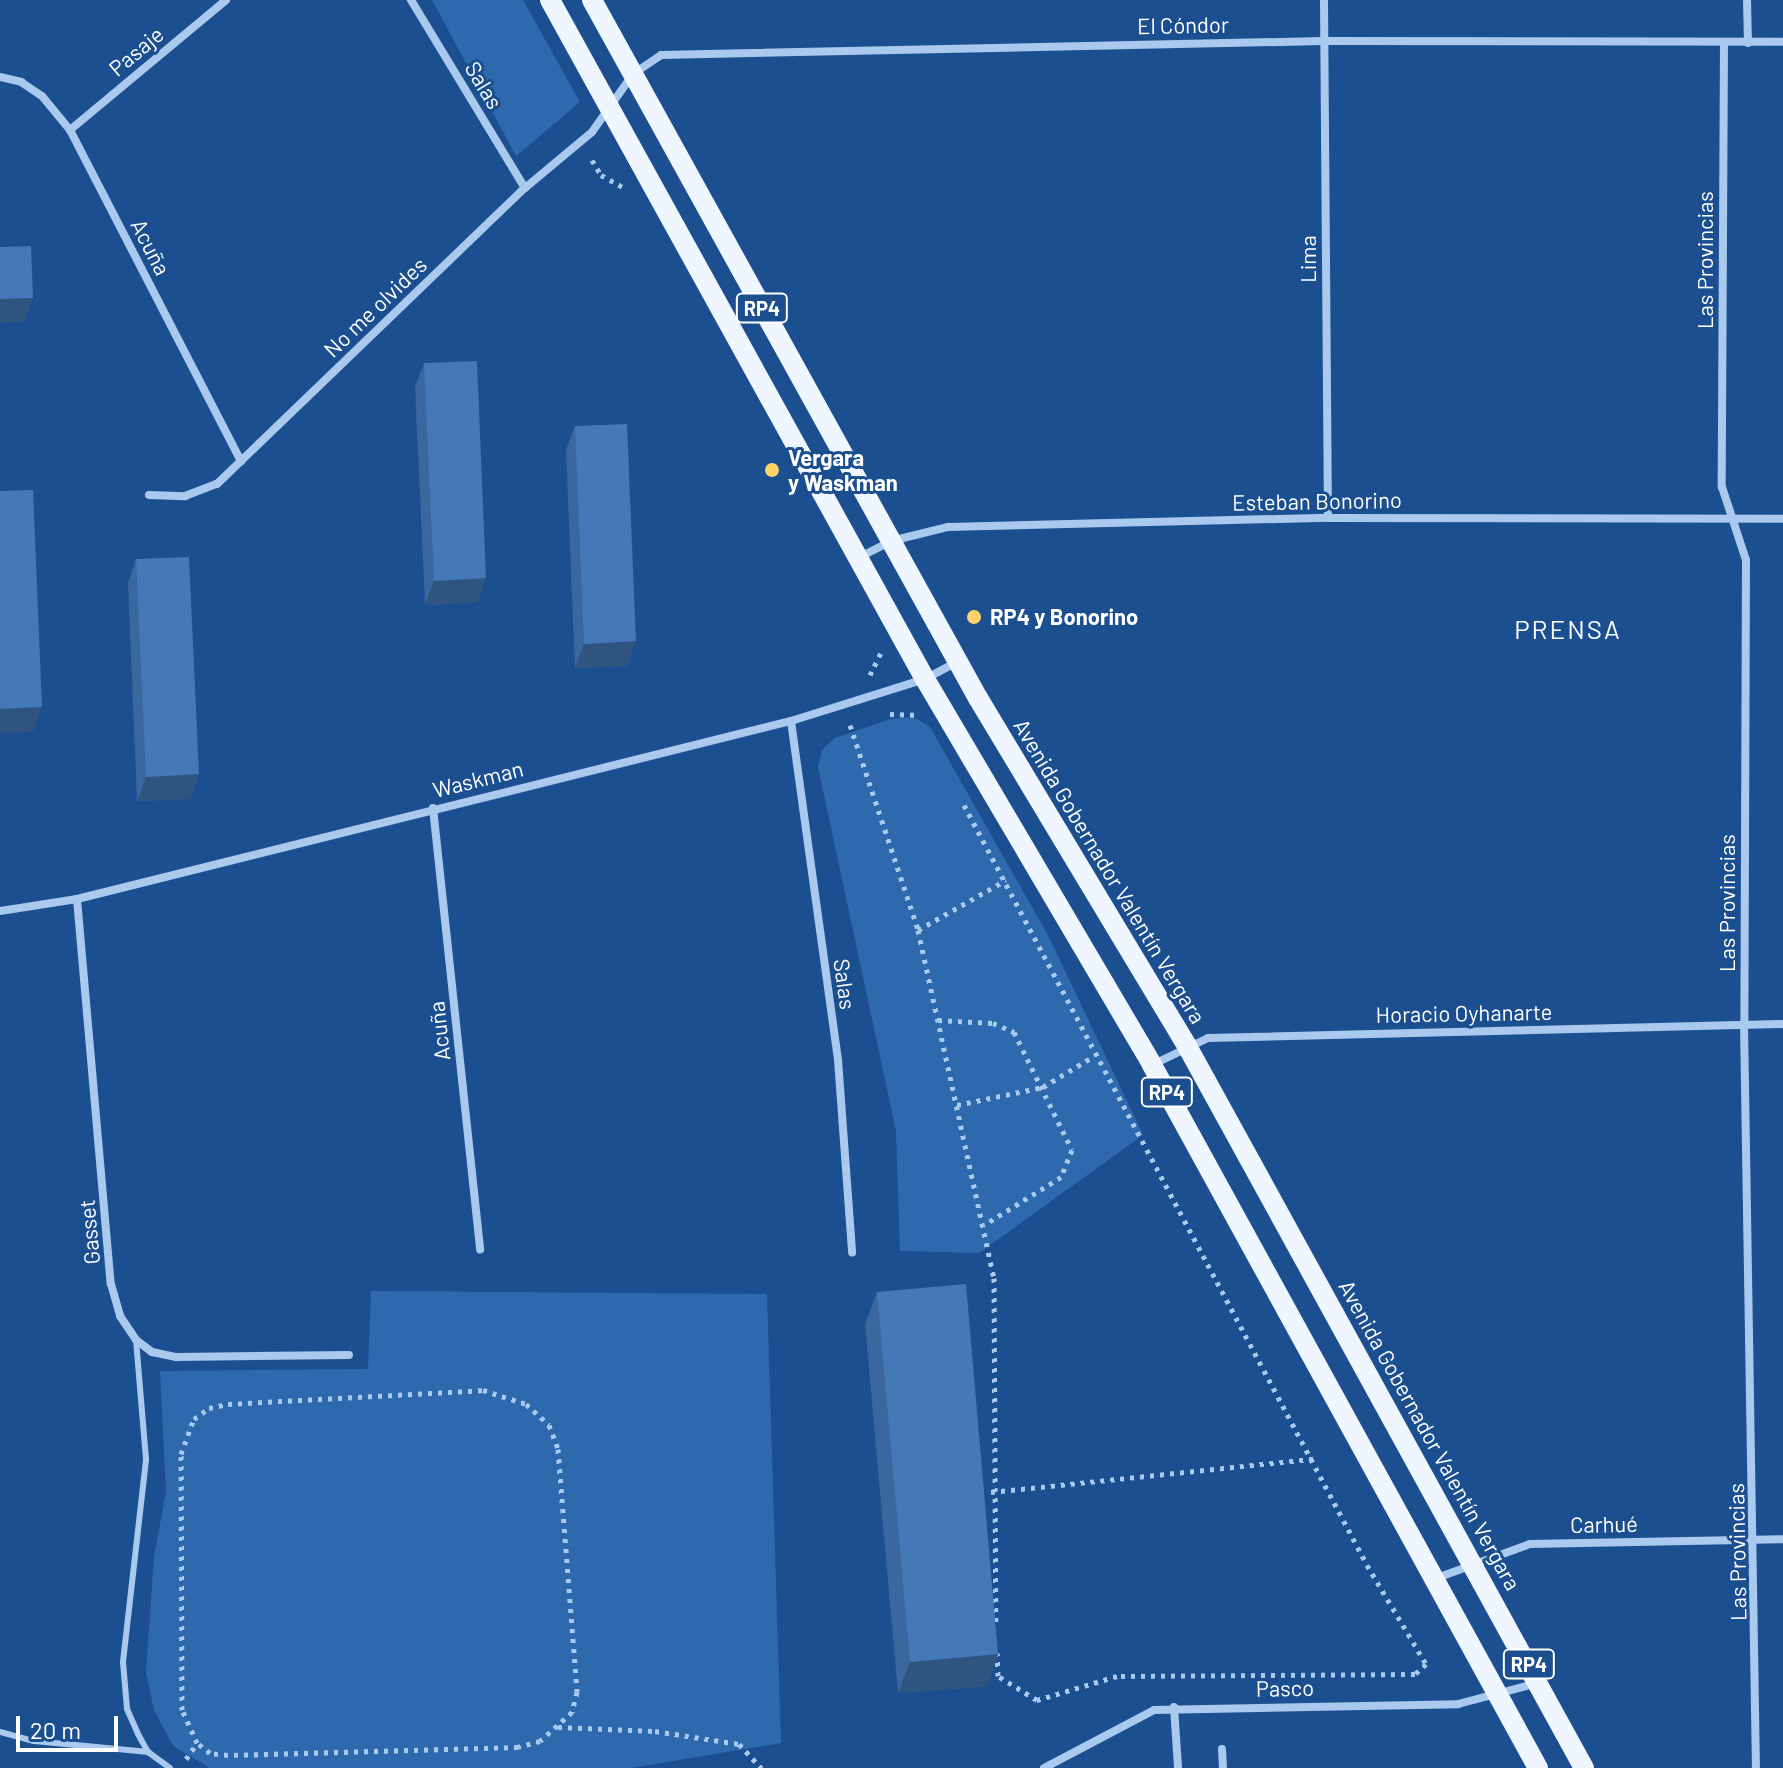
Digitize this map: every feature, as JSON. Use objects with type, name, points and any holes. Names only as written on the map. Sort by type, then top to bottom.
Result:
[{"type":"main road","name":"RP4","points":[[550,0],[925,679],[1152,1065],[1538,1768]]},
{"type":"main road","name":"Avenida Gobernador Valentín Vergara","points":[[592,0],[958,662],[1187,1046],[1473,1561],[1584,1768]]},
{"type":"street","name":"Pasaje","points":[[70,130],[226,0]]},
{"type":"street","name":"Salas","points":[[411,0],[525,188]]},
{"type":"street","name":"Lima","points":[[1324,0],[1328,518]]},
{"type":"street","points":[[1747,0],[1748,43]]},
{"type":"street","name":"El Cóndor","points":[[611,110],[633,74],[661,55],[682,53],[1324,41],[1783,42]]},
{"type":"street","name":"Las Provincias","points":[[1724,43],[1722,487],[1728,519],[1746,560],[1744,1024],[1756,1539],[1756,1768]]},
{"type":"street","name":"Acuña","points":[[0,77],[21,82],[42,96],[70,130],[241,461]]},
{"type":"street","name":"No me olvides","points":[[149,495],[206,492],[611,110]]},
{"type":"street","name":"Esteban Bonorino","points":[[858,558],[891,541],[948,527],[1328,518],[1783,519]]},
{"type":"street","name":"Waskman","points":[[0,911],[77,899],[791,721],[925,679],[958,662]]},
{"type":"street","name":"Salas","points":[[791,721],[838,1060],[852,1252]]},
{"type":"street","name":"Acuña","points":[[433,808],[480,1250]]},
{"type":"street","name":"Gasset","points":[[77,899],[111,1284],[120,1316],[136,1340]]},
{"type":"street","name":"Horacio Oyhanarte","points":[[1152,1065],[1208,1038],[1783,1024]]},
{"type":"street","points":[[136,1340],[152,1352],[176,1357],[349,1355]]},
{"type":"street","name":"Carhué","points":[[1433,1579],[1473,1561],[1530,1544],[1783,1539]]},
{"type":"street","name":"Pasco","points":[[1044,1768],[1130,1721],[1174,1707],[1458,1704],[1539,1683]]},
{"type":"street","points":[[1174,1707],[1178,1768]]},
{"type":"street","points":[[1222,1749],[1223,1768]]},
{"type":"lane","points":[[136,1340],[146,1460],[123,1662],[127,1709],[148,1752],[170,1768]]},
{"type":"lane","points":[[0,1732],[34,1741],[148,1752]]},
{"type":"path","points":[[843,705],[918,930],[994,1278],[991,1492],[996,1630]]},
{"type":"path","points":[[960,799],[1006,880],[1094,1056],[1313,1459],[1367,1565],[1426,1664],[1415,1674],[1117,1676],[1037,1700],[998,1676],[997,1645]]},
{"type":"path","points":[[918,930],[1006,880]]},
{"type":"path","points":[[938,1020],[1005,1026],[1014,1032],[1069,1135],[1071,1164],[1061,1177],[984,1225]]},
{"type":"path","points":[[957,1105],[1043,1087],[1094,1056]]},
{"type":"path","points":[[557,1727],[572,1712],[577,1692],[558,1449],[549,1425],[526,1404],[483,1390],[228,1404],[209,1408],[194,1419],[181,1454],[182,1710],[197,1743],[210,1753],[518,1747],[540,1741],[557,1727],[655,1731],[739,1744],[761,1768]]},
{"type":"path","points":[[991,1492],[1313,1459]]},
{"type":"shaded area","points":[[432,0],[523,0],[580,102],[516,156]]},
{"type":"shaded area","points":[[913,717],[930,727],[1049,937],[1143,1135],[979,1253],[900,1251],[896,1131],[818,767],[822,750],[835,738],[891,719]]},
{"type":"shaded area","points":[[371,1291],[767,1294],[781,1743],[631,1768],[210,1768],[173,1746],[154,1710],[146,1672],[154,1557],[166,1491],[160,1371],[368,1369]]},
{"type":"building","points":[[31,246],[33,298],[0,299],[0,247]]},
{"type":"building","points":[[477,361],[486,578],[434,581],[424,363]]},
{"type":"building","points":[[627,424],[636,641],[584,644],[575,426]]},
{"type":"building","points":[[33,490],[42,707],[0,709],[0,491]]},
{"type":"building","points":[[189,557],[199,774],[146,777],[136,559]]},
{"type":"building","points":[[966,1284],[998,1654],[910,1662],[877,1292]]},
{"type":"place","name":"Vergara y Waskman","points":[[772,470]]},
{"type":"place","name":"RP4 y Bonorino","points":[[974,617]]},
{"type":"district","name":"PRENSA","points":[[1568,629]]}]
